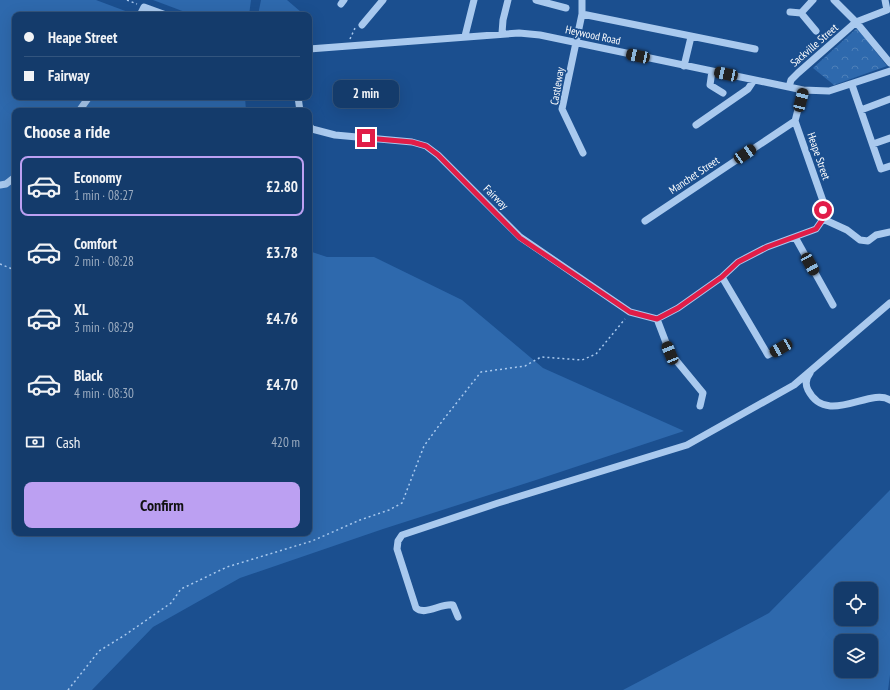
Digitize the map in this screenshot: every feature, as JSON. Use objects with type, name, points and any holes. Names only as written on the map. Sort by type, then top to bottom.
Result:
[{"type":"street","points":[[362,25],[383,0]]},
{"type":"street","points":[[465,36],[474,0]]},
{"type":"street","points":[[502,33],[503,20],[508,0]]},
{"type":"street","points":[[536,0],[566,8]]},
{"type":"street","name":"Castleway","points":[[582,0],[582,14],[577,43],[562,109],[583,154]]},
{"type":"street","points":[[801,13],[813,0]]},
{"type":"street","points":[[834,0],[856,22],[890,63]]},
{"type":"street","points":[[856,22],[887,10],[885,0]]},
{"type":"street","points":[[142,12],[144,7],[158,12]]},
{"type":"street","points":[[790,12],[801,13],[816,31]]},
{"type":"street","points":[[582,14],[755,49]]},
{"type":"street","name":"Sackville Street","points":[[789,87],[792,80],[798,73],[856,22]]},
{"type":"street","name":"Heywood Road","points":[[312,49],[502,33],[540,35],[803,90],[829,91],[852,85],[890,71]]},
{"type":"street","points":[[684,66],[691,37]]},
{"type":"street","points":[[712,71],[710,85],[723,93]]},
{"type":"street","points":[[696,125],[748,89],[754,80]]},
{"type":"street","points":[[852,85],[881,169],[890,166]]},
{"type":"street","points":[[796,121],[803,90]]},
{"type":"street","points":[[861,110],[890,99]]},
{"type":"street","name":"Heape Street","points":[[796,121],[823,201],[823,219]]},
{"type":"street","name":"Manchet Street","points":[[645,221],[796,121]]},
{"type":"street","name":"Fairway","points":[[312,129],[335,135],[412,142],[426,146],[438,155],[520,238],[630,312],[657,319]]},
{"type":"street","points":[[873,144],[890,138]]},
{"type":"street","points":[[0,185],[6,184],[12,179]]},
{"type":"street","points":[[700,406],[703,393],[670,353],[657,319],[678,308],[722,277],[738,262],[767,247],[816,229],[823,219],[847,230],[860,240],[868,241],[876,235],[890,232]]},
{"type":"street","points":[[795,237],[833,305]]},
{"type":"street","points":[[722,277],[768,355],[781,348]]},
{"type":"street","points":[[458,618],[453,605],[443,604],[424,610],[416,608],[397,549],[398,541],[402,535],[482,508],[687,445],[782,392],[813,369],[890,303]]},
{"type":"street","points":[[813,369],[807,376],[806,386],[813,396],[822,403],[830,406],[848,405],[882,397],[890,400]]},
{"type":"path","points":[[127,0],[144,7]]},
{"type":"path","points":[[350,46],[350,38],[354,28],[362,25]]},
{"type":"path","points":[[0,264],[12,269]]},
{"type":"path","points":[[68,690],[99,651],[171,603],[181,589],[227,567],[312,541],[360,520],[389,510],[402,503],[424,446],[481,372],[526,366],[541,357],[582,360],[596,354],[630,312]]},
{"type":"green space","points":[[0,0],[96,0],[128,12],[12,12],[12,100],[245,100],[246,108],[12,108],[12,536],[312,536],[312,252],[327,257],[374,257],[462,300],[543,368],[684,431],[383,529],[240,578],[153,627],[92,690],[0,690]]},
{"type":"green space","points":[[153,0],[251,0],[249,12],[185,12]]},
{"type":"green space","points":[[261,0],[287,0],[301,12],[259,12]]},
{"type":"green space","points":[[857,28],[887,66],[834,85],[813,68]]},
{"type":"green space","points":[[890,490],[890,675],[888,690],[623,690],[769,613]]},
{"type":"route","points":[[366,138],[412,142],[426,146],[438,155],[520,238],[612,301],[630,312],[643,317],[657,319],[678,308],[722,277],[738,262],[767,247],[816,229],[823,219],[823,210]]}]
